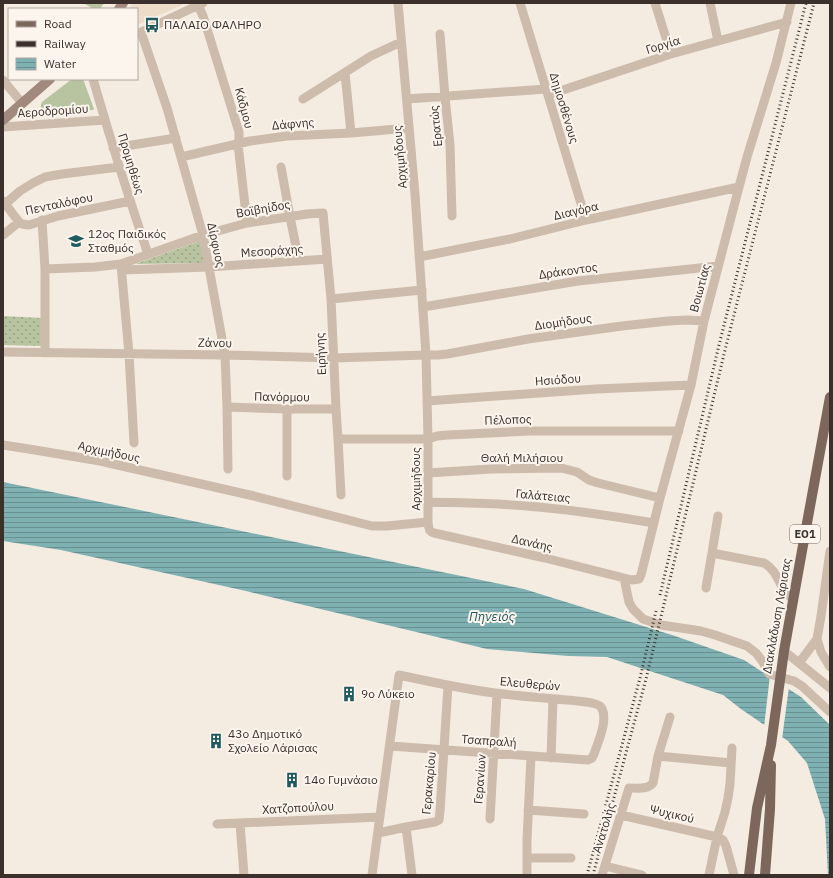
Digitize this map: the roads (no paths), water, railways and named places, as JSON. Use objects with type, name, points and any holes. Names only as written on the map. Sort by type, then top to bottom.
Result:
[{"type":"main road","points":[[3,120],[49,80]]},
{"type":"main road","name":"Διακλάδωση Λάρισας","points":[[750,875],[757,808],[771,745],[784,651],[830,397]]},
{"type":"main road","name":"Διακλάδωση Λάρισας","points":[[765,875],[770,809],[771,745]]},
{"type":"street","name":"Αρχιμήδους","points":[[3,445],[100,461],[254,496],[372,526],[428,522],[426,354],[407,99],[398,3]]},
{"type":"street","name":"Δημοσθένους","points":[[520,3],[586,220]]},
{"type":"street","points":[[655,3],[671,54]]},
{"type":"street","points":[[710,3],[718,41]]},
{"type":"street","name":"Βοιωτίας","points":[[637,580],[641,575],[660,498],[691,385],[704,321],[739,187],[776,63],[791,3]]},
{"type":"street","points":[[139,33],[199,4]]},
{"type":"street","name":"Κάδμου","points":[[199,4],[235,118],[239,138],[238,144],[247,223]]},
{"type":"street","name":"Γοργία","points":[[407,99],[547,92],[671,54],[787,22]]},
{"type":"street","name":"Δίρφυος","points":[[139,33],[163,94],[203,235],[225,354],[228,470]]},
{"type":"street","name":"Ερατώς","points":[[440,34],[450,145],[452,216]]},
{"type":"street","points":[[304,99],[371,56],[401,42]]},
{"type":"street","points":[[345,73],[351,133]]},
{"type":"street","points":[[3,80],[22,103]]},
{"type":"street","name":"Προμηθέως","points":[[94,80],[113,148],[148,254]]},
{"type":"street","name":"Αεροδρομίου","points":[[3,127],[105,120]]},
{"type":"street","name":"Δάφνης","points":[[180,157],[250,141],[287,136],[409,128]]},
{"type":"street","points":[[113,148],[176,138]]},
{"type":"street","points":[[4,203],[33,183],[45,178],[62,174],[119,167]]},
{"type":"street","points":[[281,167],[299,261]]},
{"type":"street","name":"Διαγόρα","points":[[419,257],[510,239],[586,220],[739,187]]},
{"type":"street","name":"Πενταλόφου","points":[[4,203],[19,222],[28,225],[42,220],[130,201]]},
{"type":"street","name":"Βοϊβηίδος","points":[[45,269],[121,267],[148,254],[203,235],[247,223],[290,216],[323,213]]},
{"type":"street","name":"Ειρήνης","points":[[323,213],[331,299],[341,494]]},
{"type":"street","points":[[42,220],[45,269],[45,353]]},
{"type":"street","points":[[3,235],[19,222]]},
{"type":"street","name":"Μεσοράχης","points":[[121,267],[208,267],[327,259]]},
{"type":"street","name":"Δράκοντος","points":[[423,307],[578,281],[718,266]]},
{"type":"street","points":[[121,267],[129,354],[134,443]]},
{"type":"street","points":[[331,299],[422,290]]},
{"type":"street","name":"Διομήδους","points":[[426,354],[447,354],[528,339],[622,326],[668,321],[704,321]]},
{"type":"street","name":"Ζάνου","points":[[3,352],[225,354],[334,358],[426,354]]},
{"type":"street","name":"Ησιόδου","points":[[427,401],[596,389],[691,385]]},
{"type":"street","name":"Πανόρμου","points":[[227,407],[336,409]]},
{"type":"street","points":[[287,409],[287,476]]},
{"type":"street","name":"Πέλοπος","points":[[338,440],[428,439],[448,435],[531,431],[679,431]]},
{"type":"street","name":"Θαλή Μιλήσιου","points":[[428,473],[561,468],[577,472],[589,480],[598,483],[660,498]]},
{"type":"street","name":"Γαλάτειας","points":[[428,502],[486,503],[533,507],[591,513],[654,523]]},
{"type":"street","points":[[706,588],[718,516]]},
{"type":"street","name":"Δανάης","points":[[428,522],[429,529],[434,533],[637,580]]},
{"type":"street","points":[[799,663],[817,639],[826,616],[830,550]]},
{"type":"street","points":[[712,553],[764,563],[774,571],[787,595],[793,599]]},
{"type":"street","points":[[624,578],[630,602],[638,615],[643,619],[662,625],[701,631],[747,646],[756,653],[763,662],[769,674],[794,681],[802,686],[830,712]]},
{"type":"street","points":[[817,639],[821,652],[830,666]]},
{"type":"street","points":[[784,651],[830,688]]},
{"type":"street","name":"Ελευθερών","points":[[390,746],[399,675],[448,686],[497,694],[599,705],[604,719],[603,725],[594,754],[592,758],[588,760]]},
{"type":"street","name":"Γερακαρίου","points":[[378,833],[439,820],[448,686]]},
{"type":"street","name":"Γερανίων","points":[[490,819],[497,694]]},
{"type":"street","points":[[551,758],[554,699]]},
{"type":"street","points":[[670,717],[658,756],[731,762]]},
{"type":"street","points":[[372,875],[390,746]]},
{"type":"street","name":"Τσαπραλή","points":[[390,746],[588,760]]},
{"type":"street","points":[[709,875],[717,837],[728,798],[732,748]]},
{"type":"street","points":[[527,875],[531,756]]},
{"type":"street","name":"Ανατολής","points":[[604,870],[629,788],[651,787],[658,756]]},
{"type":"street","points":[[528,810],[584,814]]},
{"type":"street","name":"Ψυχικού","points":[[621,815],[717,837]]},
{"type":"street","name":"Χατζοπούλου","points":[[217,824],[380,817]]},
{"type":"street","points":[[240,823],[244,875]]},
{"type":"street","points":[[406,827],[412,875]]},
{"type":"street","points":[[717,837],[723,840],[726,846],[734,875]]},
{"type":"street","points":[[527,858],[571,858]]},
{"type":"street","points":[[604,870],[642,875]]},
{"type":"water","name":"Πηνειός","points":[[3,482],[524,589],[672,635],[744,660],[801,697],[830,725],[830,875],[828,875],[825,819],[807,763],[788,741],[723,695],[607,657],[568,656],[487,649],[246,591],[61,550],[3,541]]},
{"type":"railway","points":[[660,595],[719,345],[806,3]]},
{"type":"railway","points":[[593,875],[646,679],[726,346],[814,3]]},
{"type":"railway","points":[[587,875],[640,678],[656,611]]},
{"type":"place","name":"ΠΑΛΑΙΟ ΦΑΛΗΡΟ","points":[[152,25]]},
{"type":"place","name":"12ος Παιδικός Σταθμός","points":[[76,241]]},
{"type":"place","name":"9ο Λύκειο","points":[[349,694]]},
{"type":"place","name":"43ο Δημοτικό Σχολείο Λάρισας","points":[[216,741]]},
{"type":"place","name":"14ο Γυμνάσιο","points":[[292,780]]}]
